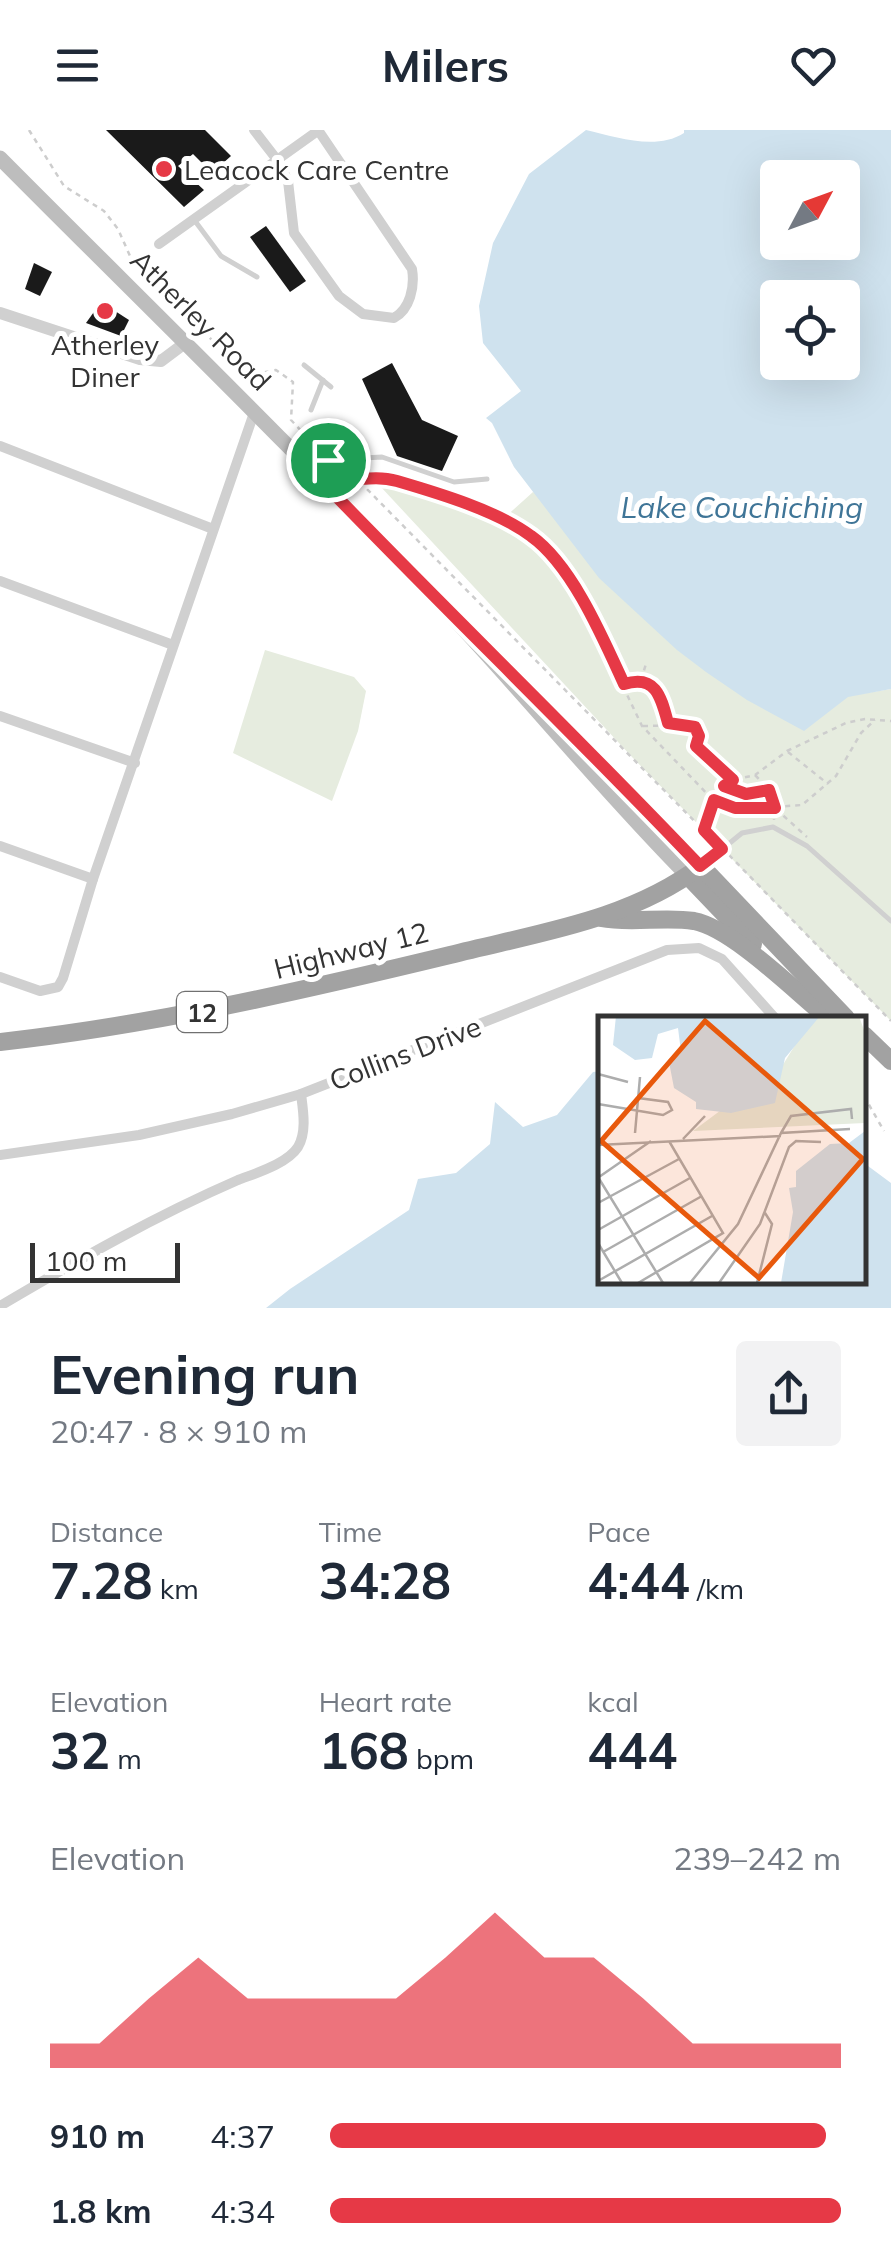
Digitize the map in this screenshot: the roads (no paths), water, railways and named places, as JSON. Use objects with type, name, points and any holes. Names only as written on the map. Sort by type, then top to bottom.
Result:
[{"type":"highway","name":"Highway 12","points":[[0,1042],[250,1003],[600,918],[657,896],[694,871]]},
{"type":"highway","name":"Atherley Road","points":[[694,871],[824,1015]]},
{"type":"highway","name":"Atherley Road","points":[[694,871],[844,1016]]},
{"type":"highway","points":[[600,918],[703,924],[735,942],[824,1015]]},
{"type":"highway","points":[[866,1037],[891,1062]]},
{"type":"highway","points":[[866,1054],[891,1078]]},
{"type":"main road","name":"Atherley Road","points":[[0,158],[445,608],[600,786],[694,871]]},
{"type":"street","points":[[159,244],[278,161],[318,130],[412,269],[414,281],[399,315],[385,318],[363,314],[339,296],[294,233],[288,182],[278,161],[254,130]]},
{"type":"street","points":[[0,313],[140,359],[161,360],[185,343]]},
{"type":"street","points":[[0,976],[40,991],[58,987],[68,968],[93,879],[254,413]]},
{"type":"street","points":[[0,446],[213,529]]},
{"type":"street","points":[[0,581],[172,645]]},
{"type":"street","points":[[0,716],[135,763]]},
{"type":"street","points":[[0,846],[93,879]]},
{"type":"street","name":"Collins Drive","points":[[0,1156],[139,1135],[301,1094],[668,950],[699,948],[722,959],[774,1016]]},
{"type":"street","points":[[0,1306],[183,1204],[276,1164],[298,1148],[304,1127],[301,1094]]},
{"type":"lane","points":[[193,219],[221,256],[257,276]]},
{"type":"lane","points":[[304,365],[331,387]]},
{"type":"lane","points":[[312,410],[322,380]]},
{"type":"lane","points":[[311,470],[328,460],[382,457],[454,482],[488,479]]},
{"type":"lane","points":[[694,871],[742,834],[773,827],[807,846],[891,921]]},
{"type":"water","name":"Lake Couchiching","points":[[586,130],[649,142],[673,138],[684,130],[891,130],[891,689],[848,697],[804,731],[706,672],[599,578],[514,467],[486,418],[521,391],[483,343],[479,306],[493,243],[529,174]]},
{"type":"water","points":[[598,1071],[598,1283],[866,1283],[866,1164],[891,1183],[891,1308],[266,1308],[409,1210],[418,1179],[456,1173],[490,1144],[495,1102],[523,1127],[557,1115],[593,1072]]},
{"type":"place","name":"Leacock Care Centre","points":[[164,169]]},
{"type":"place","name":"Atherley Diner","points":[[105,311]]}]
